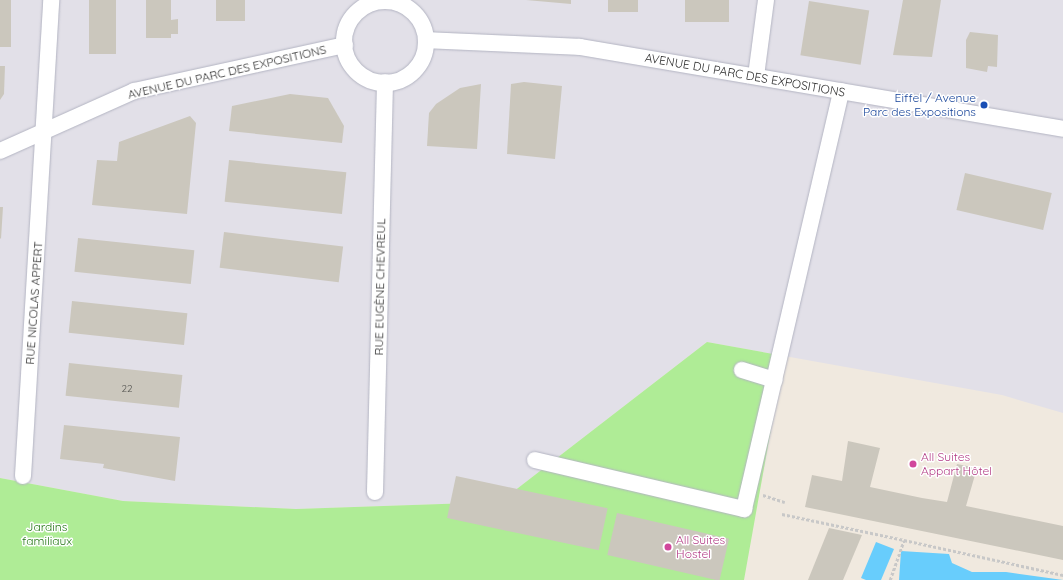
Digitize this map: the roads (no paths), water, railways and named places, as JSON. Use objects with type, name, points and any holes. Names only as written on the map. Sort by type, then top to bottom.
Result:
[{"type":"street","name":"RUE NICOLAS APPERT","points":[[23,476],[46,129],[51,0]]},
{"type":"street","points":[[387,0],[403,5],[417,16],[426,40],[416,69],[398,80],[385,82],[359,73],[345,45],[347,26],[356,14],[367,5],[387,0]]},
{"type":"street","points":[[756,76],[766,0]]},
{"type":"street","name":"AVENUE DU PARC DES EXPOSITIONS","points":[[426,40],[580,47],[1063,129]]},
{"type":"street","name":"AVENUE DU PARC DES EXPOSITIONS","points":[[0,151],[134,90],[345,45]]},
{"type":"street","name":"RUE EUGÈNE CHEVREUL","points":[[374,492],[385,82]]},
{"type":"street","points":[[535,460],[744,510],[841,91]]},
{"type":"street","points":[[742,370],[774,380]]},
{"type":"water","points":[[876,542],[894,549],[881,580],[866,580],[861,578]]},
{"type":"water","points":[[901,551],[949,554],[952,563],[972,572],[1006,572],[1063,580],[899,580]]},
{"type":"place","name":"Eiffel / Avenue Parc des Expositions","points":[[984,105]]},
{"type":"place","name":"All Suites Appart Hôtel","points":[[913,464]]},
{"type":"place","name":"All Suites Hostel","points":[[668,547]]},
{"type":"park label","name":"Jardins familiaux","points":[[47,534]]}]
